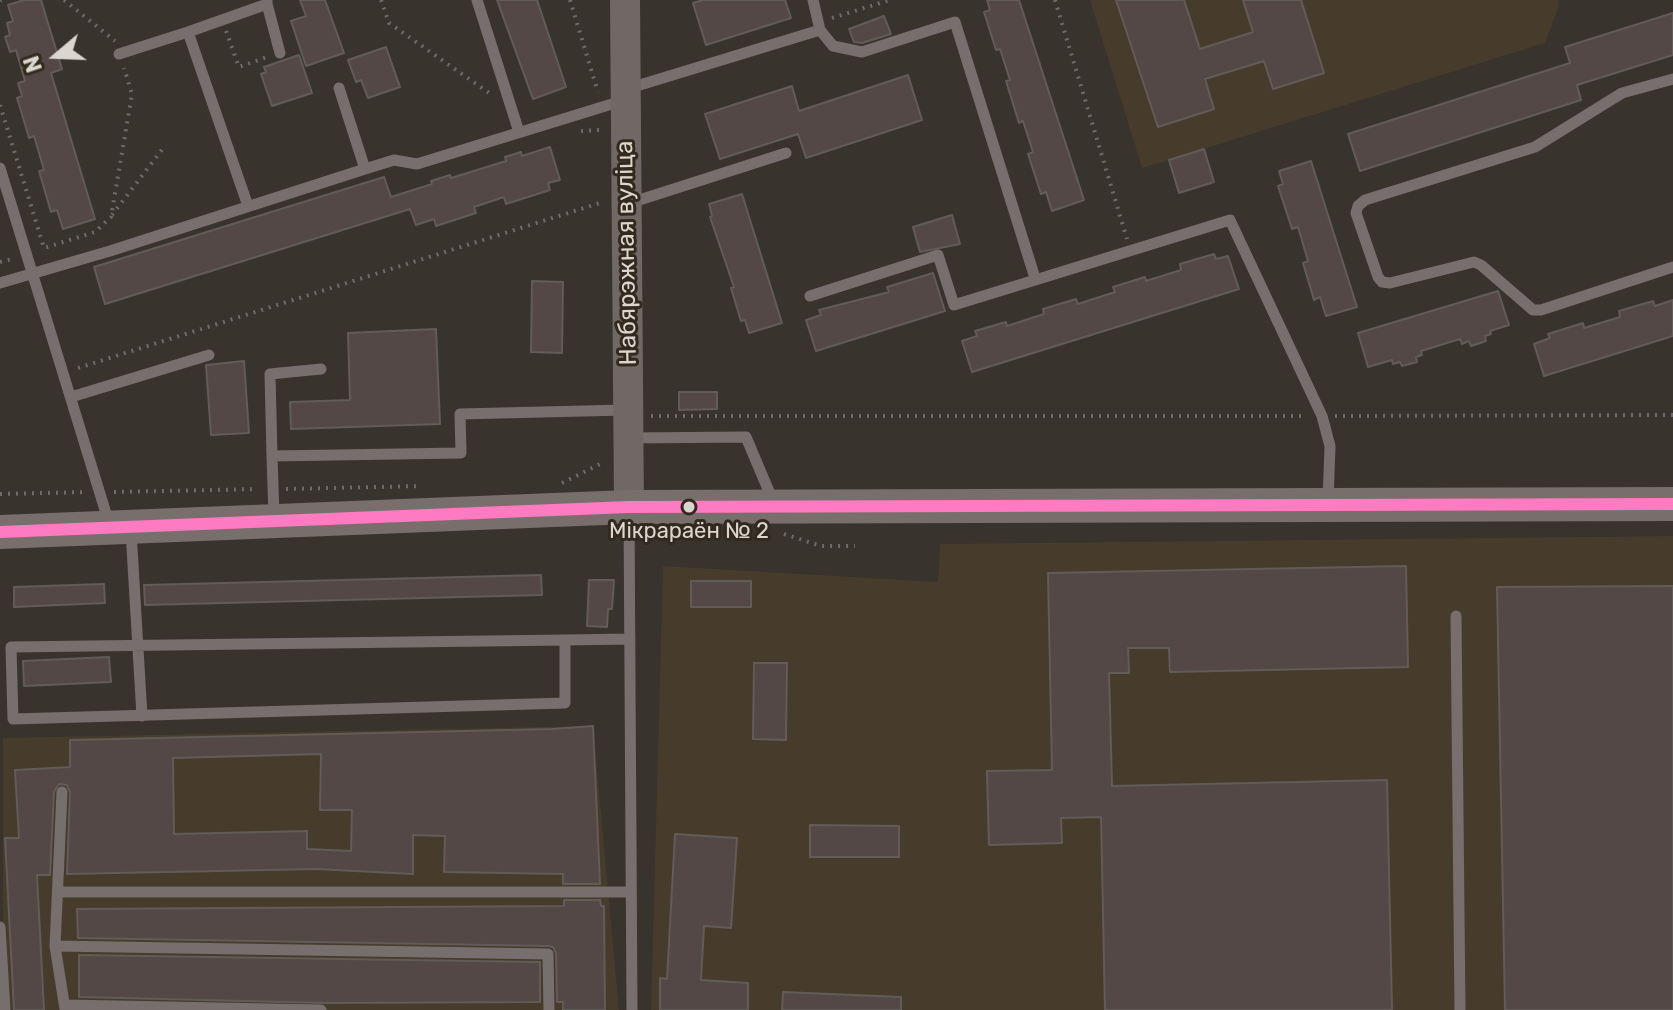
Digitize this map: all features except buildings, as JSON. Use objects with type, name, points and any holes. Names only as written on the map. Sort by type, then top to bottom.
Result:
[{"type":"main road","name":"Набярэжная вуліца","points":[[625,0],[609,207],[628,419],[629,507]]},
{"type":"main road","points":[[0,532],[629,507],[772,520],[1328,506],[1673,504]]},
{"type":"lane","points":[[477,0],[519,132]]},
{"type":"lane","points":[[813,0],[820,30],[833,46],[862,52],[955,22],[1035,278]]},
{"type":"lane","points":[[119,54],[267,2],[280,53]]},
{"type":"lane","points":[[0,283],[394,160],[417,164],[820,30]]},
{"type":"lane","points":[[188,32],[248,206]]},
{"type":"lane","points":[[1673,79],[1622,93],[1535,147],[1365,200],[1356,213],[1382,282],[1390,283],[1474,262],[1533,310],[1673,267]]},
{"type":"lane","points":[[339,88],[365,169]]},
{"type":"lane","points":[[609,207],[786,153]]},
{"type":"lane","points":[[0,168],[71,397],[121,527],[138,645],[142,716]]},
{"type":"lane","points":[[810,296],[938,255],[954,305],[1230,220],[1322,416],[1330,446],[1328,506]]},
{"type":"lane","points":[[71,397],[209,355]]},
{"type":"lane","points":[[274,521],[270,374],[321,369]]},
{"type":"lane","points":[[272,456],[461,453],[460,414],[628,419],[746,437],[772,520]]},
{"type":"lane","points":[[629,507],[632,1010]]},
{"type":"lane","points":[[1456,616],[1460,1010]]},
{"type":"lane","points":[[565,640],[565,703],[13,719],[11,647],[630,639]]},
{"type":"lane","points":[[62,792],[55,946],[65,1008],[321,1010]]},
{"type":"lane","points":[[58,892],[631,892]]},
{"type":"lane","points":[[0,927],[5,1010]]},
{"type":"lane","points":[[55,946],[548,954],[549,1010]]},
{"type":"path","points":[[64,0],[115,41]]},
{"type":"path","points":[[381,0],[389,23],[511,106]]},
{"type":"path","points":[[570,0],[598,91],[616,99],[599,130],[573,132]]},
{"type":"path","points":[[1055,0],[1130,249]]},
{"type":"path","points":[[111,217],[132,94]]},
{"type":"path","points":[[0,105],[44,248],[95,232],[111,217],[164,147]]},
{"type":"path","points":[[86,393],[78,368],[609,207]]},
{"type":"path","points":[[560,484],[605,462],[628,419],[1673,415]]},
{"type":"path","points":[[292,489],[434,486]]},
{"type":"path","points":[[117,492],[253,490]]},
{"type":"path","points":[[0,494],[87,492]]},
{"type":"path","points":[[772,520],[784,534],[821,546],[855,546]]},
{"type":"shaded area","points":[[1090,0],[1558,0],[1559,6],[1545,43],[1142,168]]},
{"type":"shaded area","points":[[1673,536],[1673,1010],[651,1010],[663,566],[938,582],[940,544]]},
{"type":"shaded area","points":[[593,726],[619,1010],[3,1010],[3,738]]},
{"type":"transit line","points":[[0,532],[629,507],[1673,504]]},
{"type":"place","name":"Мікрараён № 2","points":[[689,507]]}]
